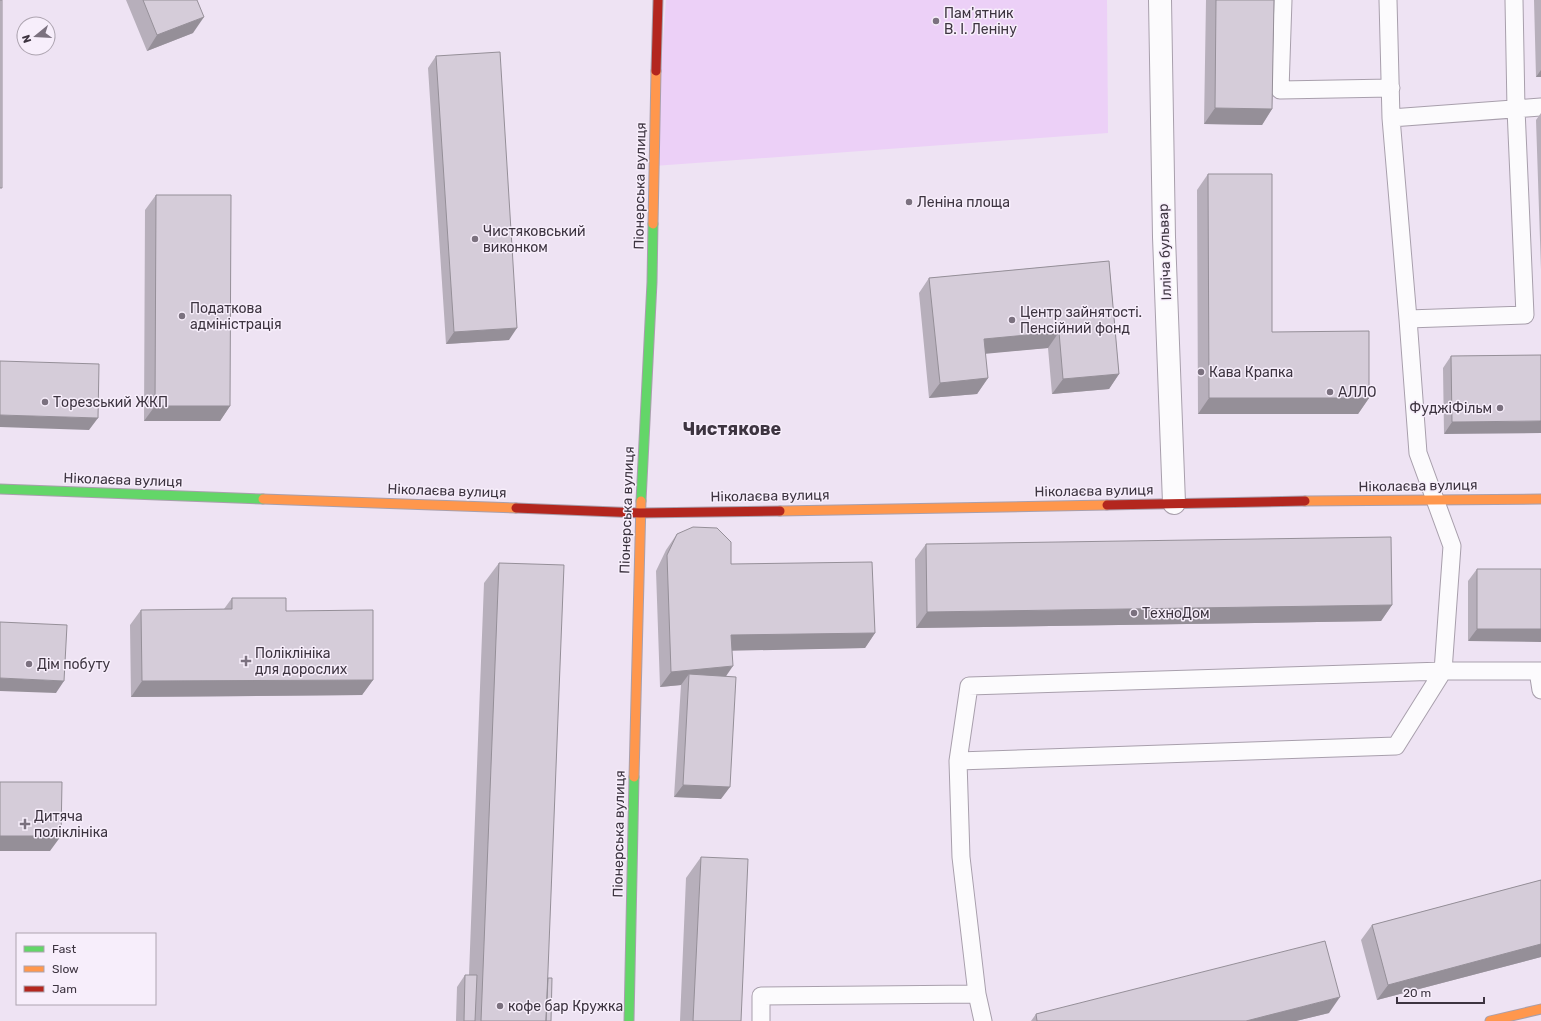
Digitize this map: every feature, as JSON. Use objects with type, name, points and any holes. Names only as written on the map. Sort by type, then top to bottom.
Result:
[{"type":"street","name":"Піонерська вулиця","points":[[629,1021],[640,513],[652,282],[658,0]]},
{"type":"street","name":"Ілліча бульвар","points":[[1160,0],[1164,237],[1174,503]]},
{"type":"street","name":"Ніколаєва вулиця","points":[[0,489],[640,513],[1174,503],[1541,499]]},
{"type":"street","points":[[1490,1021],[1541,1009]]},
{"type":"lane","points":[[1283,0],[1280,90],[1391,88]]},
{"type":"lane","points":[[958,761],[1396,746],[1443,671],[1452,546],[1418,453],[1391,118],[1388,0]]},
{"type":"lane","points":[[1408,319],[1525,315],[1516,109],[1514,0]]},
{"type":"lane","points":[[1391,118],[1541,107]]},
{"type":"lane","points":[[983,1021],[978,994],[961,857],[958,761],[969,686],[1443,671],[1540,671],[1541,690]]},
{"type":"lane","points":[[761,1021],[761,996],[978,994]]},
{"type":"shaded area","points":[[666,0],[1107,0],[1108,133],[654,166]]},
{"type":"building","points":[[0,0],[2,0],[2,188],[0,188]]},
{"type":"building","points":[[143,0],[197,0],[204,17],[157,35]]},
{"type":"building","points":[[1216,0],[1274,0],[1272,109],[1215,108]]},
{"type":"building","points":[[500,52],[517,328],[454,332],[436,56]]},
{"type":"building","points":[[1208,174],[1272,174],[1272,332],[1369,331],[1369,398],[1209,398]]},
{"type":"building","name":"Податкова адміністрація","points":[[156,195],[231,195],[230,406],[155,406]]},
{"type":"building","name":"Центр зайнятості. Пенсійний фонд","points":[[1109,261],[1119,374],[1063,379],[1059,332],[984,339],[988,378],[940,383],[929,278]]},
{"type":"building","points":[[1541,355],[1541,421],[1452,422],[1451,356]]},
{"type":"building","name":"Торезський ЖКП","points":[[0,361],[99,364],[98,418],[0,415]]},
{"type":"building","points":[[693,527],[717,528],[731,542],[731,564],[872,562],[875,633],[731,635],[733,666],[671,672],[667,555],[677,534]]},
{"type":"building","points":[[1391,537],[1392,605],[927,612],[926,544]]},
{"type":"building","points":[[499,563],[564,565],[546,1021],[481,1021]]},
{"type":"building","points":[[1477,569],[1541,569],[1541,629],[1477,629]]},
{"type":"building","name":"Поліклініка для дорослих","points":[[232,598],[286,598],[286,611],[373,610],[373,680],[142,681],[141,610],[232,609]]},
{"type":"building","name":"Дім побуту","points":[[0,622],[67,625],[64,681],[0,678]]},
{"type":"building","points":[[689,674],[736,677],[730,787],[683,785]]},
{"type":"building","points":[[0,782],[62,782],[61,836],[0,836]]},
{"type":"building","points":[[701,857],[748,859],[741,1021],[693,1021]]},
{"type":"building","points":[[1541,880],[1541,944],[1388,985],[1372,925]]},
{"type":"building","points":[[1325,941],[1340,997],[1246,1021],[1037,1021],[1036,1014]]},
{"type":"building","points":[[465,975],[477,975],[475,1021],[464,1021]]},
{"type":"building","points":[[548,978],[552,978],[551,1021],[546,1021]]},
{"type":"traffic: fast","points":[[641,501],[652,282],[653,224]]},
{"type":"traffic: fast","points":[[0,489],[263,499]]},
{"type":"traffic: fast","points":[[629,1021],[634,777]]},
{"type":"traffic: slow","points":[[653,224],[656,71]]},
{"type":"traffic: slow","points":[[263,499],[516,508]]},
{"type":"traffic: slow","points":[[1305,501],[1541,499]]},
{"type":"traffic: slow","points":[[634,777],[641,501]]},
{"type":"traffic: slow","points":[[780,511],[1107,505]]},
{"type":"traffic: slow","points":[[1490,1021],[1541,1009]]},
{"type":"traffic: jam","points":[[656,71],[658,0]]},
{"type":"traffic: jam","points":[[1107,505],[1305,501]]},
{"type":"traffic: jam","points":[[516,508],[640,513],[780,511]]},
{"type":"place","name":"Пам'ятник В. І. Леніну","points":[[936,21]]},
{"type":"place","name":"Леніна площа","points":[[909,202]]},
{"type":"place","name":"Чистяковський виконком","points":[[475,239]]},
{"type":"place","name":"Податкова адміністрація","points":[[182,316]]},
{"type":"place","name":"Центр зайнятості. Пенсійний фонд","points":[[1012,320]]},
{"type":"place","name":"Кава Крапка","points":[[1201,372]]},
{"type":"place","name":"АЛЛО","points":[[1330,392]]},
{"type":"place","name":"Торезський ЖКП","points":[[45,402]]},
{"type":"place","name":"ФуджіФільм","points":[[1500,408]]},
{"type":"place","name":"ТехноДом","points":[[1134,613]]},
{"type":"place","name":"Поліклініка для дорослих","points":[[246,661]]},
{"type":"place","name":"Дім побуту","points":[[29,664]]},
{"type":"place","name":"Дитяча поліклініка","points":[[25,824]]},
{"type":"place","name":"кофе бар Кружка","points":[[500,1006]]},
{"type":"district","name":"Чистякове","points":[[732,429]]}]
